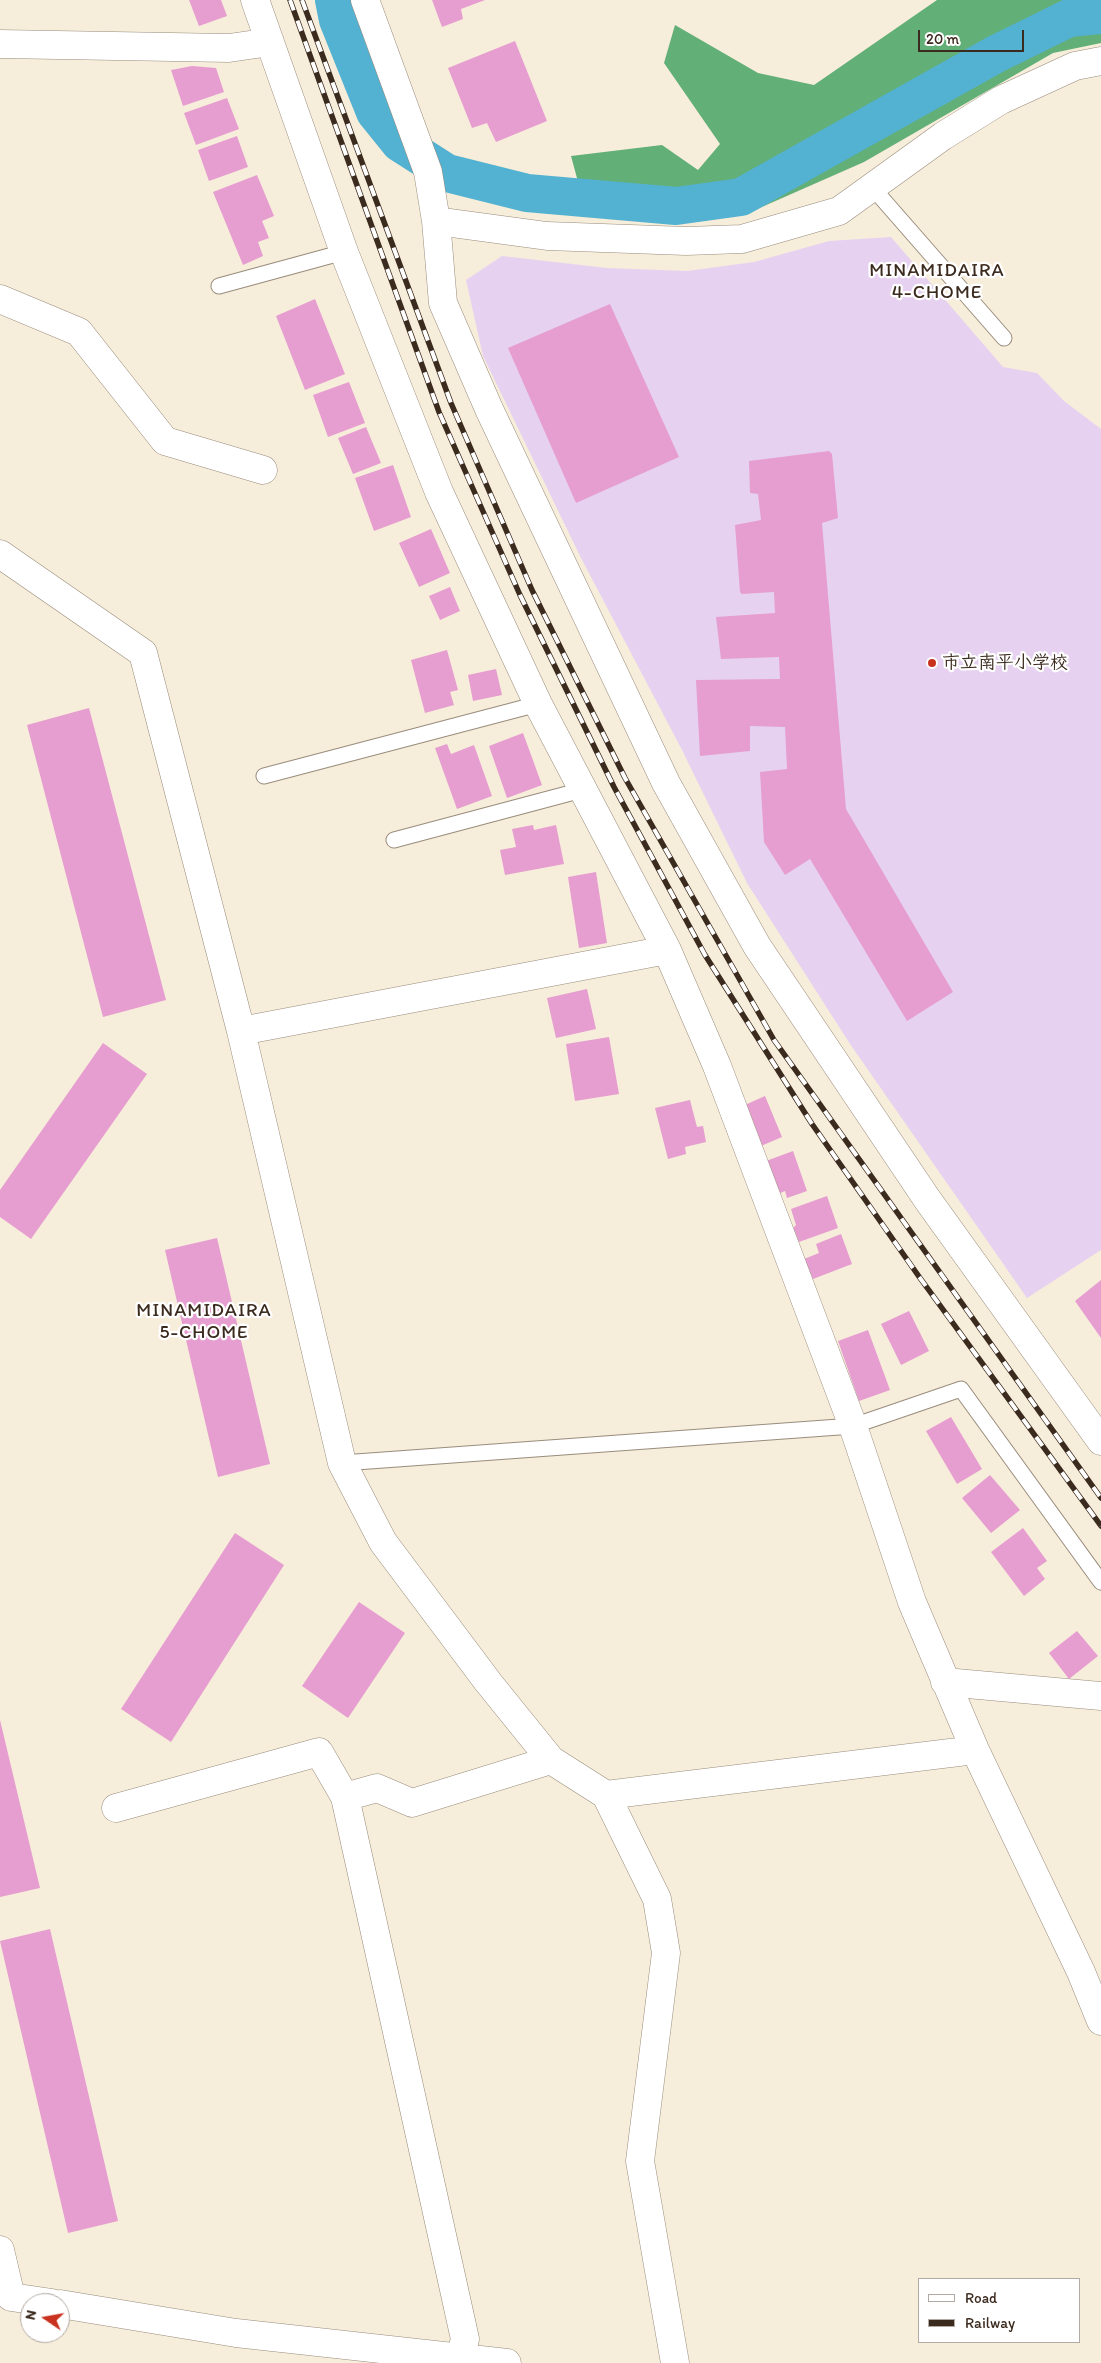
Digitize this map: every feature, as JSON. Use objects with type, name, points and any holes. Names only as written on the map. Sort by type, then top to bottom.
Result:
[{"type":"street","points":[[256,0],[344,252],[439,492],[538,704],[667,950],[717,1066],[853,1426],[912,1602],[975,1750],[1091,1970],[1101,2021]]},
{"type":"street","points":[[365,0],[428,172],[436,221],[443,302],[494,418],[666,783],[757,946],[927,1199],[1101,1441]]},
{"type":"street","points":[[0,44],[229,48],[270,42]]},
{"type":"street","points":[[436,221],[547,236],[686,241],[742,238],[839,211],[943,136],[1001,100],[1075,66],[1101,61]]},
{"type":"street","points":[[0,299],[79,332],[165,441],[263,470]]},
{"type":"street","points":[[0,554],[143,653],[241,1031],[342,1464],[383,1542],[488,1682],[551,1760],[606,1795],[657,1899],[666,1953],[640,2161],[675,2363]]},
{"type":"street","points":[[241,1031],[667,950]]},
{"type":"street","points":[[945,1682],[1101,1696]]},
{"type":"street","points":[[606,1795],[975,1750]]},
{"type":"street","points":[[116,1808],[319,1752],[345,1797],[465,2339],[461,2361]]},
{"type":"street","points":[[345,1797],[377,1788],[412,1803],[551,1760]]},
{"type":"street","points":[[0,2250],[6,2296],[20,2298]]},
{"type":"street","points":[[70,2306],[236,2333],[461,2361],[507,2363]]},
{"type":"lane","points":[[872,187],[1004,338]]},
{"type":"lane","points":[[219,286],[344,252]]},
{"type":"lane","points":[[264,776],[538,704]]},
{"type":"lane","points":[[394,840],[582,790]]},
{"type":"lane","points":[[342,1464],[853,1426],[961,1389],[1101,1582]]},
{"type":"shaded area","points":[[891,237],[1003,367],[1037,373],[1064,401],[1101,429],[1101,1250],[1027,1298],[850,1044],[747,883],[682,750],[581,558],[483,356],[466,280],[502,256],[607,268],[687,271],[754,262],[829,241]]},
{"type":"green space","points":[[937,0],[1101,0],[1101,43],[1053,53],[864,162],[755,210],[587,215],[571,156],[662,145],[698,170],[720,144],[664,63],[675,25],[758,73],[814,85]]},
{"type":"building","points":[[189,0],[221,0],[227,16],[199,26]]},
{"type":"building","points":[[432,0],[485,0],[461,9],[463,19],[442,27]]},
{"type":"building","points":[[515,41],[547,121],[496,142],[487,123],[472,128],[448,68]]},
{"type":"building","points":[[192,66],[216,68],[224,92],[183,106],[171,70]]},
{"type":"building","points":[[227,98],[239,129],[196,145],[184,113]]},
{"type":"building","points":[[237,136],[248,167],[209,181],[198,150]]},
{"type":"building","points":[[257,175],[274,216],[262,221],[269,238],[258,242],[263,256],[243,265],[213,192]]},
{"type":"building","points":[[315,299],[345,374],[305,390],[276,316]]},
{"type":"building","points":[[610,304],[679,457],[576,503],[508,348]]},
{"type":"building","points":[[349,382],[365,423],[328,437],[313,395]]},
{"type":"building","points":[[366,427],[381,463],[353,474],[338,438]]},
{"type":"building","points":[[829,451],[832,454],[838,518],[822,523],[846,809],[953,992],[907,1021],[810,859],[785,875],[764,842],[760,772],[787,769],[785,727],[750,726],[750,751],[700,756],[696,680],[780,679],[779,657],[721,659],[716,617],[775,613],[774,592],[742,594],[740,592],[735,525],[761,520],[758,494],[750,493],[749,461]]},
{"type":"building","points":[[393,465],[411,517],[374,531],[355,478]]},
{"type":"building","points":[[431,529],[450,573],[419,587],[399,543]]},
{"type":"building","points":[[450,587],[460,611],[440,620],[429,596]]},
{"type":"building","points":[[447,650],[458,690],[450,692],[454,705],[425,713],[411,660]]},
{"type":"building","points":[[496,669],[502,695],[473,701],[468,675]]},
{"type":"building","points":[[89,708],[166,1000],[103,1017],[27,725]]},
{"type":"building","points":[[523,733],[542,785],[507,798],[489,746]]},
{"type":"building","points":[[447,744],[451,754],[474,745],[492,796],[457,809],[435,748]]},
{"type":"building","points":[[533,825],[534,830],[556,825],[564,864],[505,875],[500,850],[516,847],[512,829]]},
{"type":"building","points":[[596,872],[607,943],[579,948],[568,877]]},
{"type":"building","points":[[587,989],[596,1029],[556,1038],[547,998]]},
{"type":"building","points":[[609,1037],[619,1094],[575,1101],[566,1044]]},
{"type":"building","points":[[103,1043],[147,1074],[31,1239],[0,1217],[0,1190]]},
{"type":"building","points":[[765,1096],[782,1137],[761,1146],[745,1105]]},
{"type":"building","points":[[690,1100],[697,1127],[703,1126],[706,1142],[685,1147],[686,1154],[668,1159],[655,1108]]},
{"type":"building","points":[[793,1151],[807,1191],[787,1198],[785,1191],[778,1194],[766,1161]]},
{"type":"building","points":[[827,1196],[838,1228],[799,1242],[793,1228],[796,1225],[791,1209]]},
{"type":"building","points":[[841,1234],[852,1264],[813,1279],[804,1259],[819,1253],[816,1244]]},
{"type":"building","points":[[217,1238],[270,1464],[218,1477],[165,1250]]},
{"type":"building","points":[[1101,1280],[1101,1338],[1075,1301]]},
{"type":"building","points":[[909,1311],[929,1351],[901,1365],[881,1324]]},
{"type":"building","points":[[868,1330],[890,1390],[859,1401],[838,1341]]},
{"type":"building","points":[[951,1417],[982,1469],[957,1484],[926,1431]]},
{"type":"building","points":[[990,1475],[1020,1510],[991,1533],[962,1498]]},
{"type":"building","points":[[1023,1528],[1047,1561],[1037,1568],[1045,1579],[1024,1596],[991,1552]]},
{"type":"building","points":[[235,1533],[284,1565],[171,1742],[121,1709]]},
{"type":"building","points":[[359,1602],[405,1633],[348,1718],[302,1686]]},
{"type":"building","points":[[1077,1631],[1098,1656],[1069,1679],[1049,1653]]},
{"type":"building","points":[[0,1720],[40,1888],[0,1897]]},
{"type":"building","points":[[50,1929],[118,2221],[68,2233],[0,1941]]},
{"type":"waterway","points":[[334,0],[338,20],[375,112],[400,143],[447,173],[527,193],[676,206],[741,197],[996,54],[1069,18],[1101,15]]},
{"type":"railway","points":[[290,0],[439,412],[520,595],[614,787],[705,955],[812,1124],[920,1278],[1101,1526]]},
{"type":"railway","points":[[302,0],[451,403],[532,590],[625,778],[774,1040],[1101,1498]]},
{"type":"place","name":"市立南平小学校","points":[[932,663]]},
{"type":"district","name":"MINAMIDAIRA 4-CHOME","points":[[937,282]]},
{"type":"district","name":"MINAMIDAIRA 5-CHOME","points":[[204,1322]]}]
